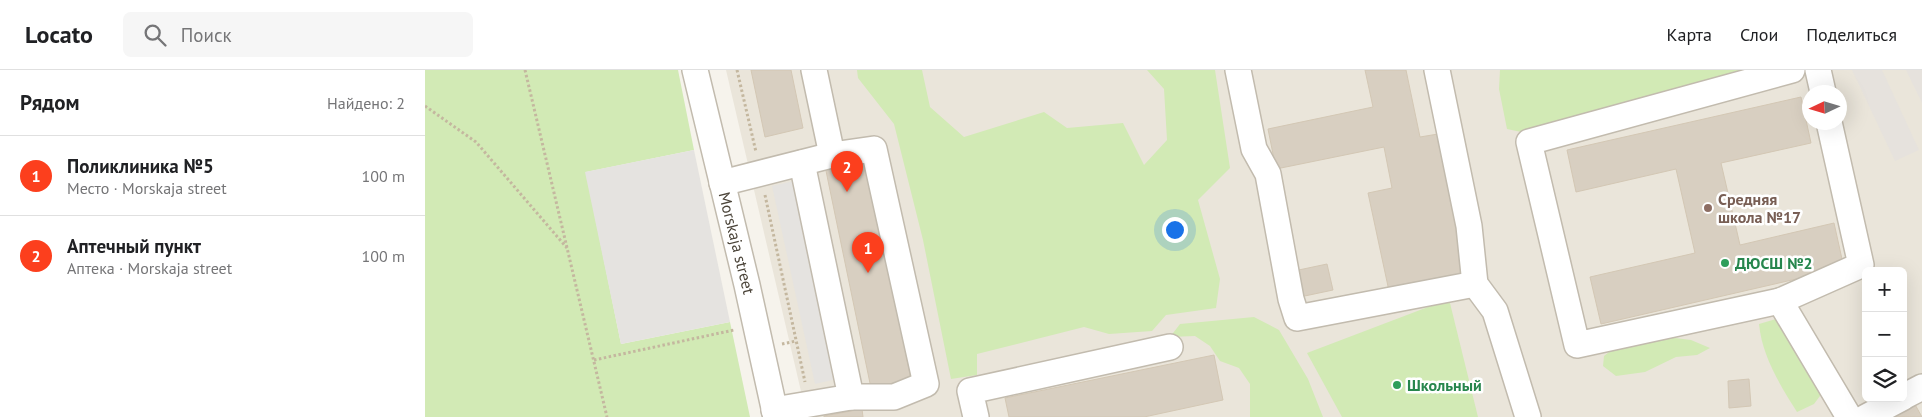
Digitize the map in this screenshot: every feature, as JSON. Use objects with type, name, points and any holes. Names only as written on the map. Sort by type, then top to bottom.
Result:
[{"type":"street","name":"Morskaja street","points":[[695,70],[775,413]]},
{"type":"street","points":[[814,70],[832,155]]},
{"type":"street","points":[[1239,70],[1254,149],[1268,174],[1291,299],[1297,318],[1475,284]]},
{"type":"street","points":[[1437,70],[1469,226],[1475,284],[1495,311],[1528,417]]},
{"type":"street","points":[[1792,70],[1529,142],[1577,345],[1780,301],[1861,265],[1831,130]]},
{"type":"street","points":[[1818,70],[1821,85]]},
{"type":"street","points":[[722,183],[832,155],[874,148],[926,384],[896,407],[851,396],[810,403],[775,413]]},
{"type":"street","points":[[802,163],[851,396]]},
{"type":"street","points":[[1780,301],[1849,417]]},
{"type":"street","points":[[976,417],[970,391],[1170,347]]},
{"type":"street","points":[[1907,396],[1922,388]]},
{"type":"street","points":[[1866,417],[1894,402]]},
{"type":"path","points":[[525,70],[607,417]]},
{"type":"path","points":[[737,70],[810,403]]},
{"type":"path","points":[[425,106],[476,142],[568,249]]},
{"type":"path","points":[[594,360],[740,330]]},
{"type":"path","points":[[761,348],[796,341]]},
{"type":"shaded area","points":[[726,70],[1922,70],[1922,417],[807,417]]},
{"type":"shaded area","points":[[1852,70],[1882,70],[1919,150],[1895,161]]},
{"type":"shaded area","points":[[1906,70],[1922,70],[1922,103]]},
{"type":"shaded area","points":[[694,150],[730,322],[621,344],[585,172]]},
{"type":"shaded area","points":[[811,177],[854,375],[815,384],[772,186]]},
{"type":"green space","points":[[425,70],[678,70],[694,150],[586,172],[621,344],[730,322],[750,417],[425,417]]},
{"type":"green space","points":[[857,70],[922,70],[930,107],[964,137],[1044,112],[1067,128],[1123,123],[1144,165],[1167,140],[1164,89],[1147,70],[1215,70],[1230,168],[1198,200],[1220,279],[1216,308],[1166,315],[1152,331],[1109,334],[1084,327],[977,354],[977,375],[951,379],[923,240],[894,124],[858,78]]},
{"type":"green space","points":[[1500,70],[1760,70],[1526,133],[1507,129],[1499,89]]},
{"type":"green space","name":"Школьный","points":[[1449,299],[1478,417],[1342,417],[1307,353]]},
{"type":"green space","points":[[1254,317],[1279,330],[1308,379],[1323,417],[1250,417],[1250,384],[1239,368],[1220,361],[1210,346],[1195,336],[1170,337],[1180,324]]},
{"type":"green space","points":[[1776,319],[1823,392],[1814,404],[1797,412],[1773,370],[1761,336],[1759,324]]},
{"type":"green space","points":[[1659,336],[1691,340],[1710,348],[1697,355],[1676,357],[1645,372],[1616,376],[1603,366],[1604,356],[1618,345]]},
{"type":"building","points":[[751,70],[791,70],[803,128],[765,137]]},
{"type":"building","points":[[1365,70],[1406,70],[1420,137],[1438,134],[1467,274],[1389,291],[1368,193],[1392,188],[1384,147],[1276,169],[1268,129],[1373,107]]},
{"type":"building","name":"Средняя школа №17","points":[[1801,97],[1802,130],[1808,130],[1811,143],[1721,163],[1740,245],[1834,223],[1844,268],[1601,324],[1590,277],[1695,253],[1676,169],[1576,192],[1567,150]]},
{"type":"building","points":[[866,157],[911,379],[871,388],[825,166]]},
{"type":"building","points":[[1327,264],[1333,290],[1300,297],[1294,271]]},
{"type":"building","points":[[1214,355],[1223,400],[1144,417],[1009,417],[1005,398]]},
{"type":"building","points":[[1749,379],[1751,406],[1729,408],[1728,381]]},
{"type":"building","points":[[1913,401],[1922,417],[1884,417]]},
{"type":"building","points":[[862,409],[863,417],[824,417],[824,416]]},
{"type":"place","name":"Аптечный пункт","points":[[847,192]]},
{"type":"place","name":"Средняя школа №17","points":[[1708,208]]},
{"type":"place","name":"ДЮСШ №2","points":[[1725,263]]},
{"type":"place","name":"Поликлиника №5","points":[[868,273]]},
{"type":"place","name":"Школьный","points":[[1397,385]]}]
